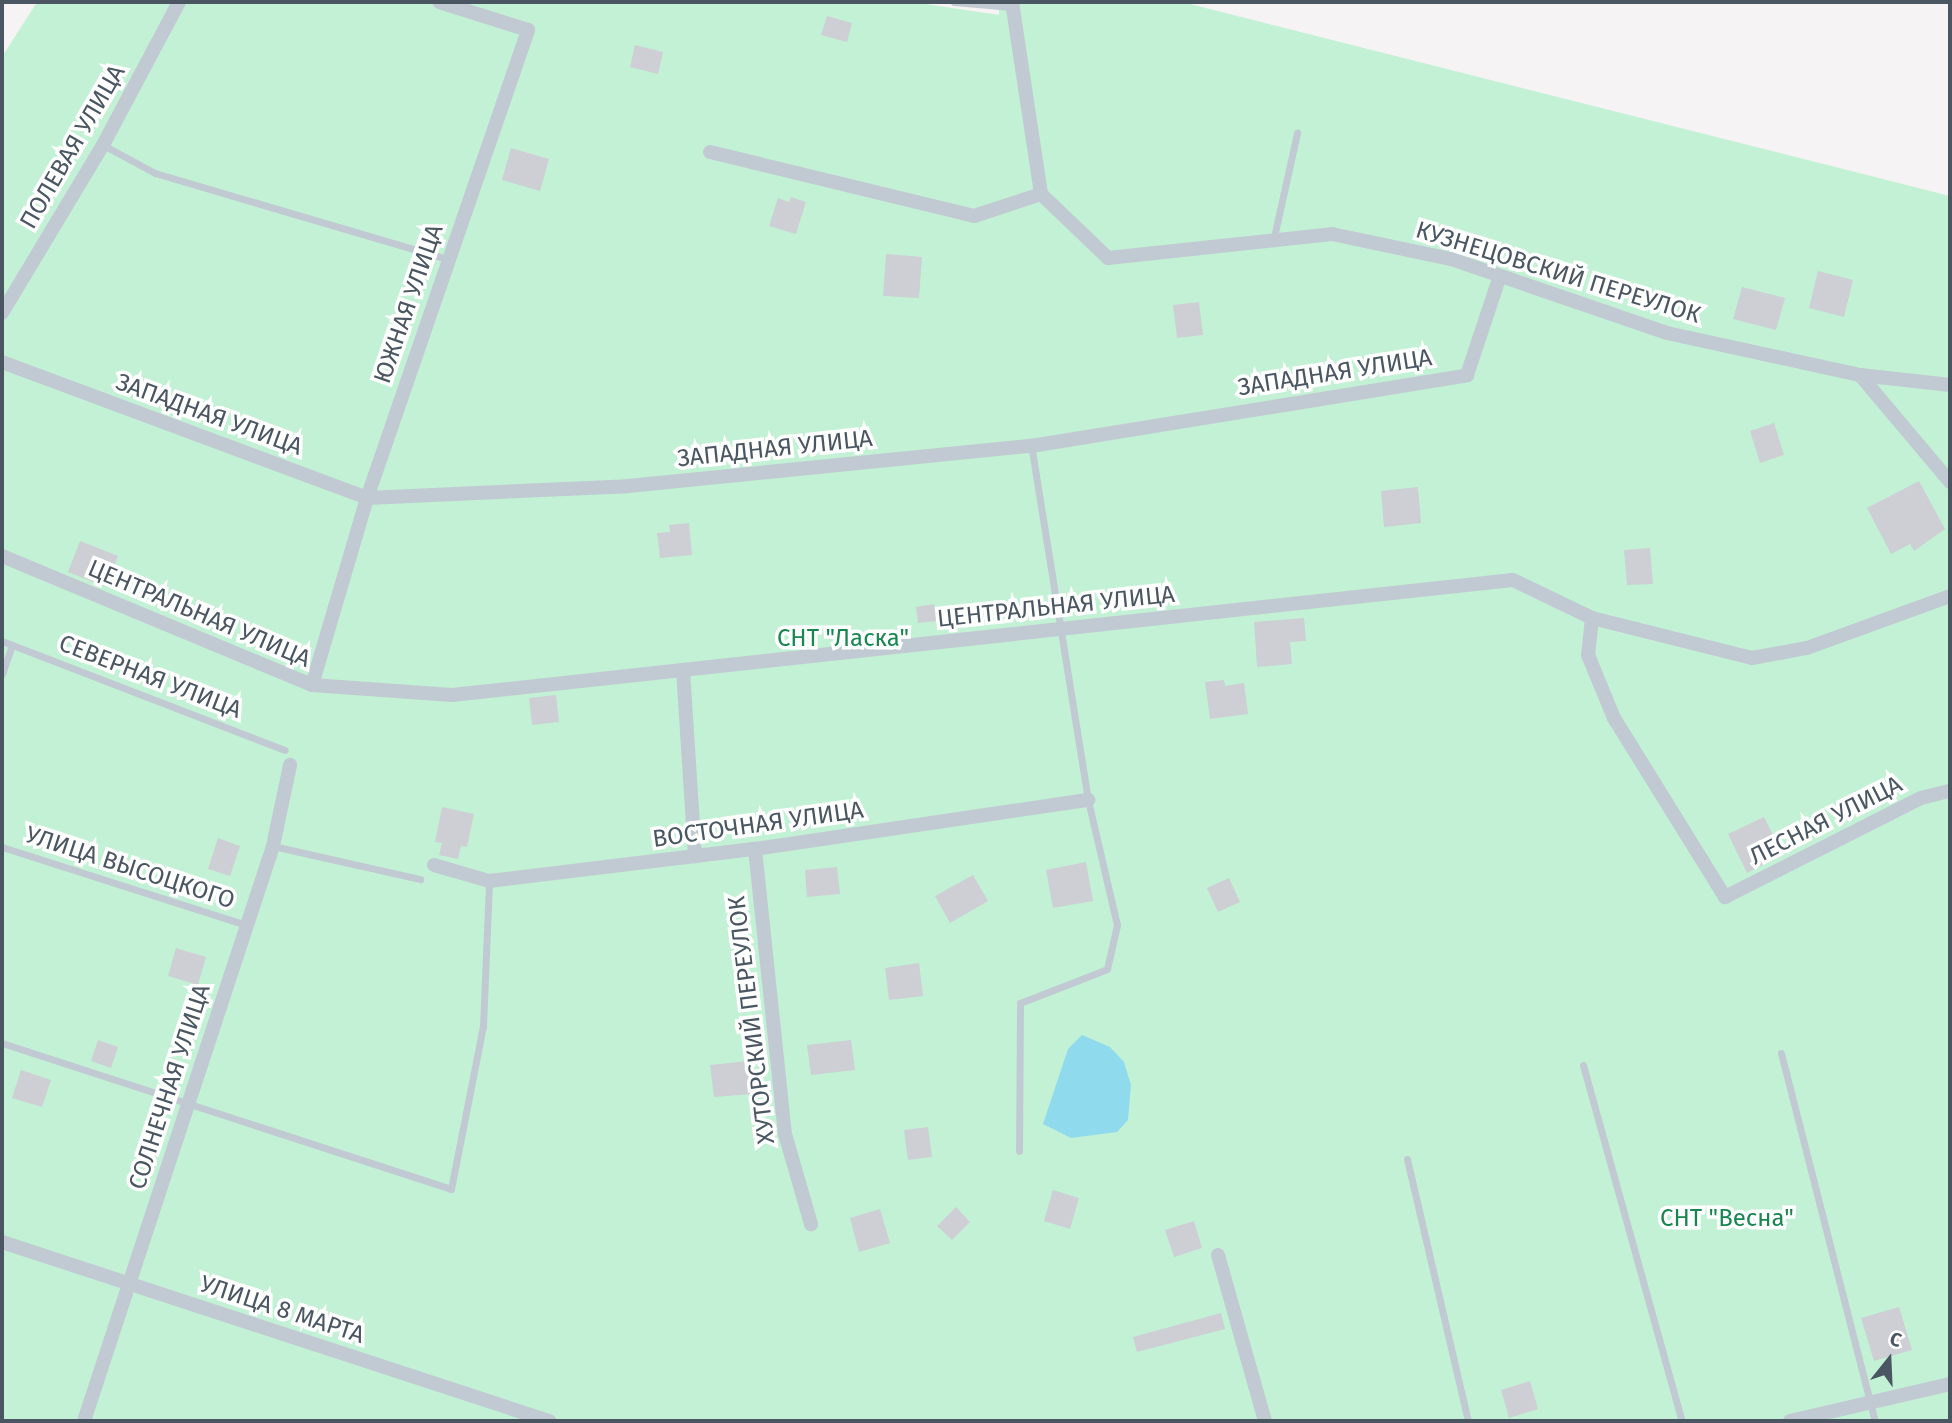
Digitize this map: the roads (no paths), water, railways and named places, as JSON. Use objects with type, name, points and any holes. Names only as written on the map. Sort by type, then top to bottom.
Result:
[{"type":"street","name":"ПОЛЕВАЯ УЛИЦА","points":[[2,313],[103,145],[179,2]]},
{"type":"street","name":"ЮЖНАЯ УЛИЦА","points":[[312,685],[368,498],[528,30],[439,2]]},
{"type":"street","points":[[710,152],[974,216],[1041,194],[1012,4]]},
{"type":"street","name":"КУЗНЕЦОВСКИЙ ПЕРЕУЛОК","points":[[1041,194],[1108,258],[1274,237],[1332,234],[1451,259],[1667,333],[1860,374],[1950,385]]},
{"type":"street","name":"ЗАПАДНАЯ УЛИЦА","points":[[2,362],[368,498],[628,486],[1031,446],[1466,375],[1500,276]]},
{"type":"street","points":[[1860,374],[1950,482]]},
{"type":"street","name":"ЦЕНТРАЛЬНАЯ УЛИЦА","points":[[2,556],[312,685],[452,695],[1513,580],[1592,618],[1752,657],[1807,648],[1950,596]]},
{"type":"street","name":"ЛЕСНАЯ УЛИЦА","points":[[1592,618],[1588,655],[1614,718],[1725,897],[1921,798],[1950,791]]},
{"type":"street","points":[[683,670],[695,857]]},
{"type":"street","name":"СОЛНЕЧНАЯ УЛИЦА","points":[[85,1421],[273,846],[290,765]]},
{"type":"street","name":"ВОСТОЧНАЯ УЛИЦА","points":[[434,865],[489,881],[755,849],[1088,800]]},
{"type":"street","name":"ХУТОРСКИЙ ПЕРЕУЛОК","points":[[755,849],[785,1134],[811,1224]]},
{"type":"street","name":"УЛИЦА 8 МАРТА","points":[[2,1242],[549,1421]]},
{"type":"street","points":[[1218,1255],[1265,1421]]},
{"type":"street","points":[[1790,1421],[1950,1384]]},
{"type":"lane","points":[[954,2],[1012,4]]},
{"type":"lane","points":[[1274,237],[1297,133]]},
{"type":"lane","points":[[103,145],[155,173],[448,259]]},
{"type":"lane","points":[[1019,1151],[1020,1003],[1107,969],[1116,925],[1088,800],[1031,446]]},
{"type":"lane","name":"СЕВЕРНАЯ УЛИЦА","points":[[2,641],[285,750]]},
{"type":"lane","points":[[2,674],[12,645]]},
{"type":"lane","name":"УЛИЦА ВЫСОЦКОГО","points":[[2,846],[247,925]]},
{"type":"lane","points":[[273,846],[419,879]]},
{"type":"lane","points":[[2,1043],[451,1189],[482,1026],[489,881]]},
{"type":"lane","points":[[1781,1052],[1875,1421]]},
{"type":"lane","points":[[1583,1065],[1682,1421]]},
{"type":"lane","points":[[1407,1159],[1468,1421]]},
{"type":"water","points":[[1082,1035],[1110,1047],[1124,1062],[1131,1085],[1128,1120],[1117,1132],[1071,1138],[1043,1124],[1068,1049]]},
{"type":"park label","name":"СНТ \"Ласка\"","points":[[843,639]]},
{"type":"park label","name":"СНТ \"Весна\"","points":[[1727,1219]]}]
